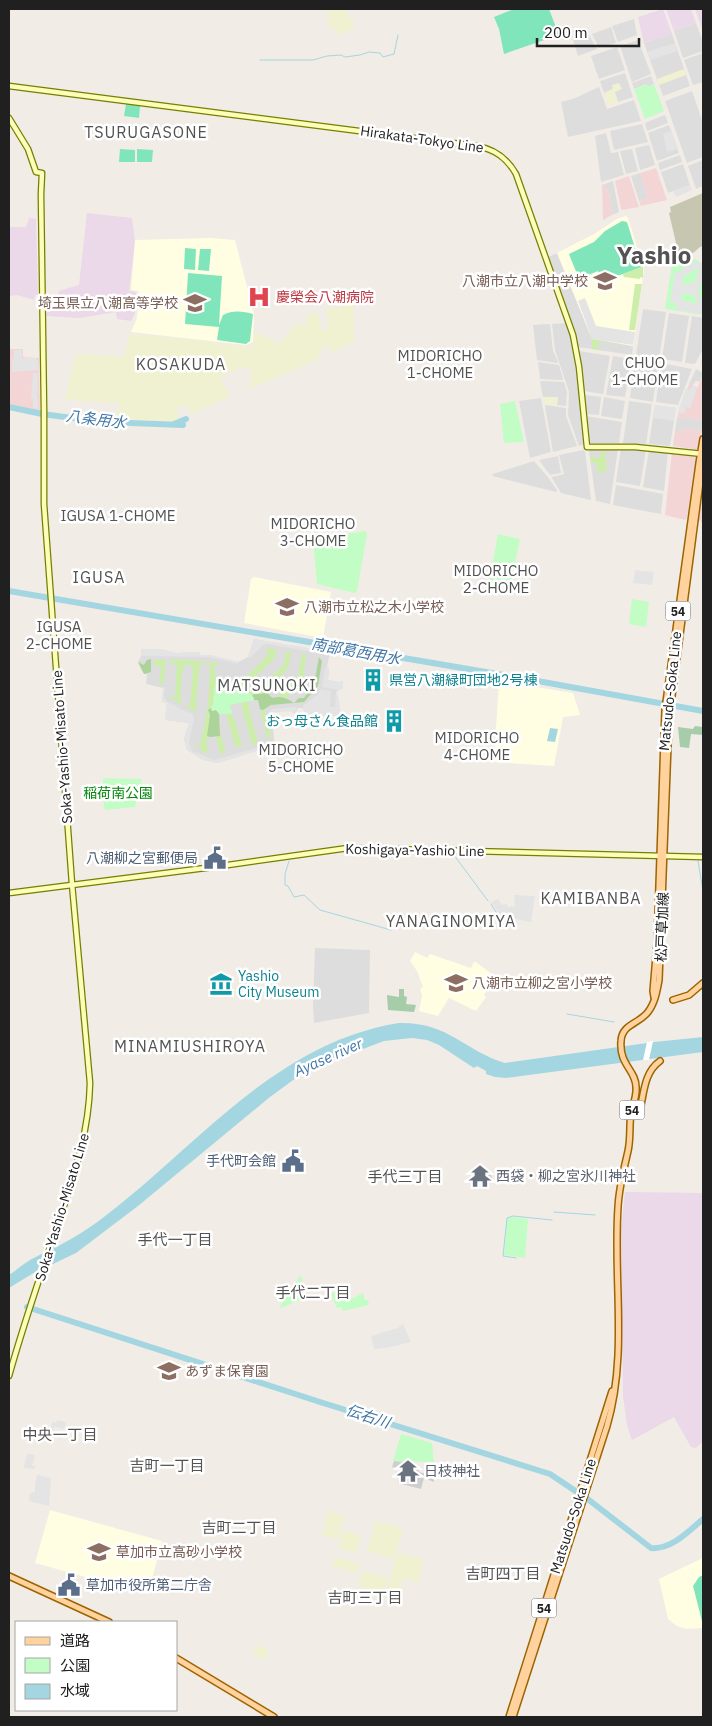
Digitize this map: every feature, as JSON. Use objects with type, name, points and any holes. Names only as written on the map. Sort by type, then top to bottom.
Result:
[{"type":"main road","name":"Hirakata-Tokyo Line","points":[[9,86],[476,146],[493,150],[508,161],[516,174],[573,335],[579,367],[587,447],[635,447],[702,454]]},
{"type":"main road","name":"Soka-Yashio-Misato Line","points":[[9,118],[28,149],[36,172],[42,173],[40,190],[44,411],[43,479],[72,884],[90,1068],[90,1102],[83,1146],[9,1376]]},
{"type":"main road","name":"Matsudo-Soka Line","points":[[662,855],[667,709],[703,439]]},
{"type":"main road","name":"Matsudo-Soka Line","points":[[668,699],[703,459]]},
{"type":"main road","name":"Koshigaya-Yashio Line","points":[[9,892],[358,847],[703,857]]},
{"type":"main road","name":"松戸草加線","points":[[631,1113],[636,1087],[630,1071],[622,1058],[621,1039],[624,1030],[649,1012],[654,998],[662,855]]},
{"type":"main road","points":[[673,1000],[689,995],[703,983]]},
{"type":"main road","name":"54","points":[[631,1113],[639,1114],[648,1075],[660,1061]]},
{"type":"main road","name":"Matsudo-Soka Line","points":[[513,1717],[584,1490],[610,1418],[617,1372],[619,1342],[618,1206],[620,1183],[628,1150],[631,1113]]},
{"type":"main road","name":"Matsudo-Soka Line","points":[[509,1717],[581,1500]]},
{"type":"main road","points":[[9,1576],[108,1621]]},
{"type":"main road","points":[[178,1659],[274,1717]]},
{"type":"shaded area","points":[[327,9],[344,9],[350,20],[352,19],[354,30],[335,34],[335,28],[329,28]]},
{"type":"shaded area","points":[[663,9],[672,34],[644,43],[638,17]]},
{"type":"shaded area","points":[[666,9],[691,9],[696,23],[674,31]]},
{"type":"shaded area","points":[[695,9],[703,9],[703,32]]},
{"type":"shaded area","points":[[634,19],[637,35],[618,42],[612,26]]},
{"type":"shaded area","points":[[696,23],[703,42],[703,51],[683,58],[674,31]]},
{"type":"shaded area","points":[[611,27],[616,43],[599,48],[592,34]]},
{"type":"shaded area","points":[[672,34],[690,86],[663,96],[644,43]]},
{"type":"shaded area","points":[[589,35],[597,49],[578,56],[573,40]]},
{"type":"shaded area","points":[[638,40],[651,74],[632,82],[620,46]]},
{"type":"shaded area","points":[[675,43],[678,51],[650,60],[647,52]]},
{"type":"shaded area","points":[[617,47],[625,70],[599,79],[591,56]]},
{"type":"shaded area","points":[[703,53],[703,82],[693,85],[684,60]]},
{"type":"shaded area","points":[[684,69],[686,75],[659,85],[657,79]]},
{"type":"shaded area","points":[[625,73],[633,97],[618,102],[613,89],[604,93],[600,81]]},
{"type":"shaded area","points":[[651,76],[654,84],[647,87],[646,84],[634,89],[632,83]]},
{"type":"shaded area","points":[[619,83],[622,89],[615,92],[618,102],[608,105],[604,93],[613,89],[612,85]]},
{"type":"shaded area","points":[[599,87],[607,109],[634,100],[641,121],[568,137],[561,102],[573,99]]},
{"type":"shaded area","points":[[692,91],[703,123],[703,157],[687,163],[665,101]]},
{"type":"shaded area","points":[[665,115],[668,123],[647,131],[645,123]]},
{"type":"shaded area","points":[[642,124],[648,142],[614,150],[610,131]]},
{"type":"shaded area","points":[[669,125],[679,153],[657,161],[648,133]]},
{"type":"shaded area","points":[[671,131],[677,149],[667,152],[663,134]]},
{"type":"shaded area","points":[[606,133],[611,153],[618,152],[624,175],[601,182],[595,136]]},
{"type":"shaded area","points":[[649,145],[655,165],[640,170],[635,148]]},
{"type":"shaded area","points":[[632,149],[638,171],[626,174],[620,151]]},
{"type":"shaded area","points":[[680,155],[682,162],[660,170],[658,163]]},
{"type":"shaded area","points":[[703,160],[703,186],[696,189],[688,166]]},
{"type":"shaded area","points":[[683,164],[690,185],[668,193],[661,172]]},
{"type":"shaded area","points":[[656,168],[667,200],[641,206],[639,201],[648,198],[640,173]]},
{"type":"shaded area","points":[[640,173],[648,198],[639,201],[631,176]]},
{"type":"shaded area","points":[[629,176],[639,207],[622,210],[615,181]]},
{"type":"shaded area","points":[[613,181],[619,212],[612,215],[609,193],[607,193],[605,184]]},
{"type":"shaded area","points":[[605,184],[607,193],[609,193],[612,215],[603,220],[602,185]]},
{"type":"shaded area","points":[[690,185],[692,190],[676,197],[673,191]]},
{"type":"shaded area","points":[[703,193],[703,246],[693,253],[679,256],[669,213],[671,212],[670,207]]},
{"type":"shaded area","points":[[87,213],[132,218],[135,242],[129,291],[136,292],[135,313],[131,321],[117,319],[116,312],[79,318],[46,316],[47,301],[56,302],[59,291],[79,285]]},
{"type":"shaded area","name":"八潮市立八潮中学校","points":[[626,216],[644,270],[633,346],[592,339],[557,253],[594,234],[617,219]]},
{"type":"shaded area","points":[[29,218],[36,219],[38,295],[35,295],[34,300],[17,295],[9,296],[9,227],[26,227]]},
{"type":"shaded area","name":"埼玉県立八潮高等学校","points":[[210,238],[235,240],[254,314],[253,342],[246,345],[131,332],[137,318],[139,291],[131,290],[135,240]]},
{"type":"shaded area","points":[[557,253],[592,339],[633,346],[632,355],[578,347],[548,257]]},
{"type":"shaded area","points":[[686,261],[689,265],[693,261],[703,264],[703,281],[700,285],[699,295],[701,299],[703,297],[703,314],[676,310],[677,307],[673,302],[670,302],[675,272],[683,269],[683,262]],"holes":[[[694,268],[699,270],[696,278],[697,281],[687,285],[683,283],[683,276],[693,271]],[[683,293],[694,295],[698,304],[683,301],[681,298]]]},
{"type":"shaded area","points":[[348,288],[353,290],[354,342],[330,353],[332,348],[324,345],[317,360],[249,389],[252,369],[242,367],[220,377],[230,397],[191,414],[187,405],[176,408],[180,418],[173,421],[115,420],[120,404],[65,399],[76,354],[125,357],[129,334],[252,348],[255,333],[273,339],[273,344],[284,339],[295,324],[306,325],[307,315],[319,312],[321,330],[328,330],[326,308],[341,307],[340,298]]},
{"type":"shaded area","points":[[585,298],[596,326],[635,332],[633,345],[592,339],[578,301]]},
{"type":"shaded area","points":[[643,309],[666,312],[659,359],[636,355]]},
{"type":"shaded area","points":[[669,313],[689,316],[682,362],[662,359]]},
{"type":"shaded area","points":[[692,316],[703,318],[703,349],[695,364],[685,363]]},
{"type":"shaded area","points":[[567,323],[576,360],[585,444],[579,446],[568,415],[569,392],[555,350],[552,324]]},
{"type":"shaded area","points":[[550,324],[553,351],[558,361],[557,363],[537,360],[533,325]]},
{"type":"shaded area","points":[[10,349],[23,349],[23,357],[39,358],[40,411],[9,404]]},
{"type":"shaded area","points":[[14,350],[22,350],[22,357],[20,358],[36,358],[38,365],[36,366],[39,366],[39,370],[12,372]]},
{"type":"shaded area","points":[[579,351],[610,356],[603,394],[584,391]]},
{"type":"shaded area","points":[[613,356],[631,359],[625,397],[606,395]]},
{"type":"shaded area","points":[[635,359],[658,363],[653,402],[630,398]]},
{"type":"shaded area","points":[[538,362],[559,365],[563,379],[540,379]]},
{"type":"shaded area","points":[[661,363],[692,369],[678,405],[656,402]]},
{"type":"shaded area","points":[[696,369],[703,373],[703,376],[699,382],[696,381],[692,386],[689,384]]},
{"type":"shaded area","points":[[33,373],[38,373],[38,407],[36,409],[33,408],[33,398],[31,398]]},
{"type":"shaded area","points":[[703,376],[703,421],[677,418],[689,384],[697,388]]},
{"type":"shaded area","points":[[541,381],[564,382],[567,392],[566,406],[557,405],[558,397],[543,397]]},
{"type":"shaded area","points":[[693,385],[697,388],[690,408],[686,407],[684,414],[678,412],[686,388],[690,390]]},
{"type":"shaded area","points":[[585,395],[601,397],[599,415],[586,414]]},
{"type":"shaded area","points":[[543,397],[558,397],[557,405],[544,403]]},
{"type":"shaded area","points":[[604,397],[625,401],[622,419],[601,416]]},
{"type":"shaded area","points":[[541,398],[551,452],[530,458],[519,401]]},
{"type":"shaded area","points":[[629,401],[652,404],[646,444],[623,443]]},
{"type":"shaded area","points":[[546,405],[566,408],[566,416],[577,446],[553,452]]},
{"type":"shaded area","points":[[655,405],[676,408],[670,446],[649,444]]},
{"type":"shaded area","points":[[655,405],[676,408],[674,421],[653,418]]},
{"type":"shaded area","points":[[586,416],[622,422],[619,443],[589,443]]},
{"type":"shaded area","points":[[677,418],[703,421],[702,431],[685,428],[684,432],[675,431]]},
{"type":"shaded area","points":[[685,427],[702,431],[697,450],[673,446],[675,431],[684,431]]},
{"type":"shaded area","points":[[591,448],[618,449],[610,504],[596,501],[589,451]]},
{"type":"shaded area","points":[[621,448],[646,450],[640,486],[616,482]]},
{"type":"shaded area","points":[[649,450],[668,452],[664,491],[643,487]]},
{"type":"shaded area","points":[[585,451],[590,500],[561,493],[552,478],[564,474],[559,455]]},
{"type":"shaded area","points":[[672,452],[696,455],[687,518],[685,520],[665,515]]},
{"type":"shaded area","points":[[558,456],[561,473],[550,475],[539,460]]},
{"type":"shaded area","points":[[534,461],[557,490],[556,492],[492,476],[493,474]]},
{"type":"shaded area","points":[[616,485],[663,494],[661,514],[613,505]]},
{"type":"shaded area","points":[[703,489],[703,523],[698,520]]},
{"type":"shaded area","points":[[635,570],[654,572],[652,585],[633,583]]},
{"type":"shaded area","name":"八潮市立松之木小学校","points":[[254,577],[331,592],[323,638],[244,623],[251,579]]},
{"type":"shaded area","points":[[254,639],[330,652],[327,667],[329,669],[328,680],[343,681],[343,688],[336,692],[339,700],[340,716],[308,716],[302,708],[298,708],[295,714],[290,711],[272,712],[276,728],[273,729],[275,745],[218,763],[203,760],[187,750],[184,739],[189,723],[165,720],[167,703],[162,702],[163,688],[146,684],[147,674],[144,674],[138,662],[141,656],[141,649],[161,649],[176,653],[199,652],[200,655],[210,655],[238,662],[248,657]]},
{"type":"shaded area","points":[[254,639],[314,649],[313,652],[267,644],[263,645],[250,658],[248,657]]},
{"type":"shaded area","points":[[141,649],[161,649],[176,653],[199,652],[200,655],[210,655],[238,662],[238,664],[209,657],[141,656]]},
{"type":"shaded area","points":[[325,667],[329,669],[328,680],[343,681],[343,688],[339,690],[322,687]]},
{"type":"shaded area","points":[[499,681],[573,693],[580,715],[563,717],[554,766],[494,762]]},
{"type":"shaded area","points":[[163,687],[165,687],[164,696],[167,702],[193,715],[194,719],[189,743],[192,751],[214,760],[270,744],[271,746],[218,763],[203,760],[187,750],[184,739],[189,723],[165,720],[167,703],[162,702]]},
{"type":"shaded area","points":[[321,689],[331,691],[330,707],[335,707],[336,692],[339,700],[340,716],[308,716],[302,707],[318,694]]},
{"type":"shaded area","points":[[297,707],[295,714],[290,711],[272,712],[276,728],[273,729],[269,714],[271,709]]},
{"type":"shaded area","points":[[695,726],[703,727],[703,735],[691,734],[689,748],[680,747],[678,727],[693,729]]},
{"type":"shaded area","points":[[514,895],[535,896],[531,922],[501,916],[491,902],[498,899],[502,905],[507,904],[508,907],[515,906]]},
{"type":"shaded area","points":[[315,948],[370,950],[369,1013],[314,1023]]},
{"type":"shaded area","name":"八潮市立柳之宮小学校","points":[[415,952],[427,958],[430,954],[471,968],[474,962],[476,962],[493,975],[494,978],[484,995],[486,997],[476,1011],[449,998],[438,1016],[419,1011],[422,996],[420,989],[423,987],[417,971],[410,961]]},
{"type":"shaded area","points":[[399,989],[404,989],[404,996],[407,997],[406,1004],[416,1005],[414,1012],[388,1010],[387,995],[399,997]]},
{"type":"shaded area","points":[[473,1171],[490,1172],[492,1178],[488,1181],[471,1183]]},
{"type":"shaded area","points":[[625,1192],[703,1193],[703,1441],[696,1448],[691,1447],[674,1417],[632,1440],[627,1425],[623,1396],[621,1230]]},
{"type":"shaded area","points":[[403,1324],[411,1342],[374,1349],[371,1336],[398,1328]]},
{"type":"shaded area","points":[[57,1420],[66,1422],[64,1429],[55,1425],[53,1431],[63,1433],[62,1439],[49,1435],[53,1422],[56,1423]]},
{"type":"shaded area","points":[[28,1454],[35,1455],[32,1466],[35,1466],[35,1469],[24,1468]]},
{"type":"shaded area","points":[[394,1461],[408,1462],[408,1464],[418,1467],[419,1472],[434,1476],[434,1482],[424,1478],[421,1489],[398,1483],[401,1469],[392,1467]]},
{"type":"shaded area","points":[[37,1475],[51,1478],[49,1506],[29,1501],[30,1493],[35,1492]]},
{"type":"shaded area","name":"草加市立高砂小学校","points":[[50,1510],[162,1541],[148,1594],[35,1563]]},
{"type":"shaded area","points":[[328,1511],[345,1516],[341,1530],[325,1525]]},
{"type":"shaded area","points":[[376,1521],[403,1529],[394,1559],[367,1551]]},
{"type":"shaded area","points":[[324,1526],[340,1531],[338,1539],[322,1535]]},
{"type":"shaded area","points":[[343,1530],[361,1536],[356,1553],[338,1548]]},
{"type":"shaded area","points":[[397,1553],[424,1560],[418,1582],[403,1578],[399,1593],[387,1590]]},
{"type":"shaded area","points":[[335,1557],[360,1564],[358,1573],[332,1566]]},
{"type":"shaded area","points":[[703,1558],[703,1628],[686,1629],[677,1626],[668,1619],[659,1579]]},
{"type":"shaded area","points":[[363,1571],[389,1578],[382,1593],[358,1586]]},
{"type":"shaded area","points":[[256,1646],[268,1649],[266,1659],[253,1656]]},
{"type":"green space","points":[[514,9],[549,9],[559,35],[504,54],[499,29],[494,17]]},
{"type":"green space","points":[[647,84],[648,87],[654,84],[664,111],[645,119],[634,89]]},
{"type":"green space","points":[[126,104],[140,106],[139,118],[124,116]]},
{"type":"green space","points":[[120,149],[135,150],[135,162],[119,162]]},
{"type":"green space","points":[[137,149],[153,150],[152,162],[137,162]]},
{"type":"green space","points":[[622,221],[627,222],[641,267],[602,282],[598,271],[579,279],[569,254],[594,242],[605,231]]},
{"type":"green space","points":[[185,248],[196,249],[195,270],[184,269]]},
{"type":"green space","points":[[200,249],[211,249],[209,271],[198,270]]},
{"type":"green space","points":[[695,259],[703,264],[703,315],[665,309],[672,265]]},
{"type":"green space","points":[[643,266],[643,278],[624,277],[623,274]]},
{"type":"green space","points":[[188,273],[222,276],[219,325],[223,315],[226,313],[245,312],[253,314],[250,341],[246,344],[217,340],[219,327],[185,324]]},
{"type":"green space","points":[[635,284],[642,284],[635,330],[629,330]]},
{"type":"green space","points":[[587,329],[593,339],[633,346],[599,341],[597,347],[601,348],[600,350],[592,349],[592,339]]},
{"type":"green space","points":[[515,401],[524,442],[504,443],[500,404]]},
{"type":"green space","points":[[605,452],[607,471],[597,472],[597,463],[591,463],[590,457],[599,458],[600,453]]},
{"type":"green space","points":[[365,531],[367,534],[357,591],[355,593],[317,584],[313,541],[315,539]]},
{"type":"green space","points":[[498,534],[520,539],[510,587],[489,583]]},
{"type":"green space","points":[[632,599],[649,602],[646,627],[629,624]]},
{"type":"green space","points":[[265,649],[277,650],[274,659],[246,685],[253,694],[284,665],[286,651],[291,652],[288,668],[262,694],[252,696],[240,683],[269,654]]},
{"type":"green space","points":[[302,654],[306,655],[303,678],[286,698],[277,696],[298,676]]},
{"type":"green space","points":[[319,657],[322,661],[318,686],[304,702],[294,703],[299,698],[304,698],[314,684]]},
{"type":"green space","points":[[151,659],[151,672],[144,674],[138,662],[144,665],[147,660]]},
{"type":"green space","points":[[172,659],[219,663],[214,668],[216,677],[213,704],[208,710],[210,715],[206,742],[209,754],[193,745],[200,746],[208,705],[210,664],[201,663],[195,712],[184,706],[190,706],[193,666],[184,665],[180,700],[182,703],[169,697],[175,697],[177,664],[170,664]]},
{"type":"green space","points":[[155,660],[166,660],[163,684],[159,684],[161,666],[153,666]]},
{"type":"green space","points":[[216,677],[236,680],[254,700],[230,705],[231,714],[219,714],[216,710],[212,711]]},
{"type":"green space","points":[[267,690],[273,698],[284,698],[294,703],[271,705],[263,710],[260,709],[258,700],[254,700],[252,696],[254,694],[262,694]]},
{"type":"green space","points":[[248,701],[258,743],[252,745],[241,703]]},
{"type":"green space","points":[[211,708],[212,711],[216,710],[219,712],[220,736],[207,736],[210,715],[208,710]]},
{"type":"green space","points":[[260,709],[266,710],[265,714],[271,735],[268,740]]},
{"type":"green space","points":[[229,713],[234,718],[242,746],[236,748],[226,714]]},
{"type":"green space","points":[[221,734],[225,752],[220,754],[216,736]]},
{"type":"green space","name":"稲荷南公園","points":[[104,778],[142,779],[135,807],[106,810],[104,808]]},
{"type":"green space","points":[[507,1218],[528,1219],[525,1258],[504,1255]]},
{"type":"green space","points":[[300,1276],[302,1277],[300,1300],[281,1308],[280,1306]]},
{"type":"green space","points":[[345,1287],[351,1299],[363,1293],[369,1305],[343,1311],[341,1307],[337,1308],[331,1294]]},
{"type":"green space","points":[[401,1434],[432,1443],[434,1462],[393,1461]]},
{"type":"green space","points":[[703,1575],[703,1625],[693,1586],[699,1577]]},
{"type":"water","points":[[550,728],[558,729],[555,742],[547,741]]},
{"type":"water","name":"Ayase river","points":[[399,1023],[431,1027],[490,1058],[505,1063],[703,1037],[703,1052],[506,1078],[486,1074],[486,1071],[477,1066],[474,1068],[439,1045],[427,1040],[412,1038],[384,1041],[318,1066],[300,1075],[270,1097],[138,1206],[76,1253],[32,1274],[9,1288],[9,1275],[30,1260],[66,1242],[116,1208],[259,1086],[325,1046],[360,1032]]},
{"type":"pier","points":[[653,1041],[649,1060],[643,1060],[647,1042]]},
{"type":"pier","points":[[56,1242],[46,1272],[36,1276],[45,1247]]},
{"type":"waterway","points":[[260,60],[313,60],[327,56],[341,55],[345,57],[369,52],[380,53],[383,57],[394,54],[398,35]]},
{"type":"waterway","name":"八条用水","points":[[9,407],[42,414],[103,422],[183,425]]},
{"type":"waterway","name":"八条用水","points":[[174,424],[186,419]]},
{"type":"waterway","name":"南部葛西用水","points":[[9,591],[521,678],[703,711]]},
{"type":"waterway","points":[[454,855],[488,901]]},
{"type":"waterway","points":[[289,861],[285,874],[285,885],[288,886],[294,897],[304,895],[320,910],[391,930]]},
{"type":"waterway","points":[[698,861],[703,891]]},
{"type":"waterway","points":[[491,904],[500,918]]},
{"type":"waterway","points":[[567,1014],[614,1022]]},
{"type":"waterway","points":[[554,1212],[595,1215]]},
{"type":"waterway","points":[[516,1258],[503,1256],[507,1218],[513,1216],[552,1220]]},
{"type":"waterway","name":"伝右川","points":[[27,1307],[550,1474],[589,1500],[651,1548],[658,1548],[673,1543],[703,1519]]},
{"type":"place","name":"八潮市立八潮中学校","points":[[605,281]]},
{"type":"place","name":"慶榮会八潮病院","points":[[259,297]]},
{"type":"place","name":"埼玉県立八潮高等学校","points":[[195,303]]},
{"type":"place","name":"八潮市立松之木小学校","points":[[287,607]]},
{"type":"place","name":"県営八潮緑町団地2号棟","points":[[373,680]]},
{"type":"place","name":"おっ母さん食品館","points":[[394,721]]},
{"type":"place","name":"八潮柳之宮郵便局","points":[[215,858]]},
{"type":"place","name":"八潮市立柳之宮小学校","points":[[456,983]]},
{"type":"place","name":"Yashio City Museum","points":[[221,984]]},
{"type":"place","name":"手代町会館","points":[[293,1161]]},
{"type":"place","name":"西袋・柳之宮氷川神社","points":[[480,1176]]},
{"type":"place","name":"あずま保育園","points":[[169,1371]]},
{"type":"place","name":"日枝神社","points":[[408,1471]]},
{"type":"place","name":"草加市立高砂小学校","points":[[99,1552]]},
{"type":"place","name":"草加市役所第二庁舎","points":[[69,1585]]},
{"type":"district","name":"TSURUGASONE","points":[[146,132]]},
{"type":"district","name":"Yashio","points":[[654,255]]},
{"type":"district","name":"KOSAKUDA","points":[[181,364]]},
{"type":"district","name":"MIDORICHO 1-CHOME","points":[[440,364]]},
{"type":"district","name":"CHUO 1-CHOME","points":[[645,370]]},
{"type":"district","name":"IGUSA 1-CHOME","points":[[118,515]]},
{"type":"district","name":"MIDORICHO 3-CHOME","points":[[313,532]]},
{"type":"district","name":"IGUSA","points":[[99,577]]},
{"type":"district","name":"MIDORICHO 2-CHOME","points":[[496,578]]},
{"type":"district","name":"IGUSA 2-CHOME","points":[[59,634]]},
{"type":"district","name":"MATSUNOKI","points":[[267,685]]},
{"type":"district","name":"MIDORICHO 4-CHOME","points":[[477,746]]},
{"type":"district","name":"MIDORICHO 5-CHOME","points":[[301,758]]},
{"type":"district","name":"KAMIBANBA","points":[[591,898]]},
{"type":"district","name":"YANAGINOMIYA","points":[[451,921]]},
{"type":"district","name":"MINAMIUSHIROYA","points":[[190,1046]]},
{"type":"district","name":"手代三丁目","points":[[405,1176]]},
{"type":"district","name":"手代一丁目","points":[[175,1239]]},
{"type":"district","name":"手代二丁目","points":[[313,1292]]},
{"type":"district","name":"中央一丁目","points":[[60,1434]]},
{"type":"district","name":"吉町一丁目","points":[[167,1465]]},
{"type":"district","name":"吉町二丁目","points":[[239,1527]]},
{"type":"district","name":"吉町四丁目","points":[[503,1573]]},
{"type":"district","name":"吉町三丁目","points":[[365,1597]]}]
